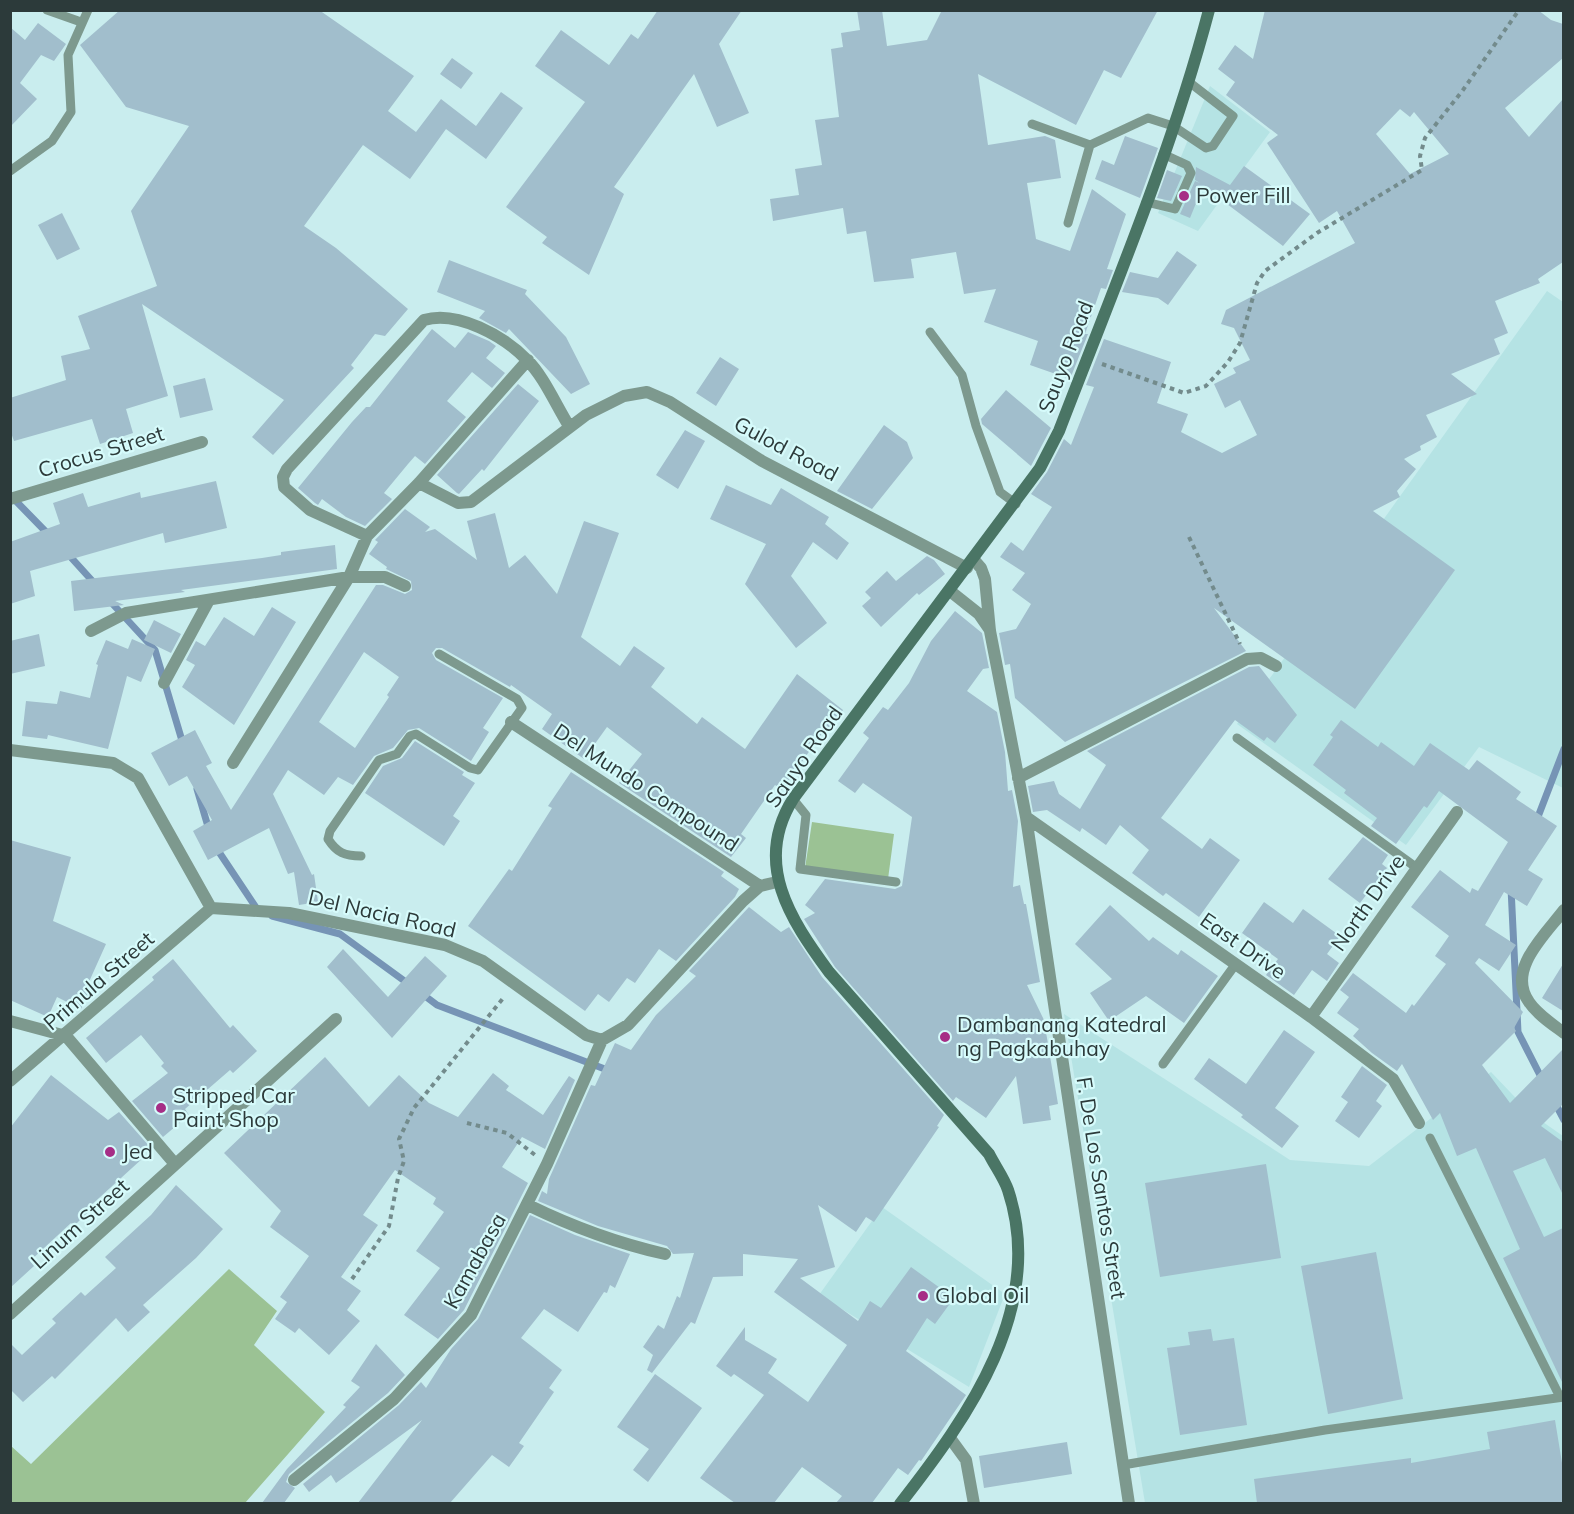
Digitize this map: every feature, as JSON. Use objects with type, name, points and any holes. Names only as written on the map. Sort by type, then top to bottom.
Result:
[{"type":"main road","name":"Sauyo Road","points":[[900,1503],[950,1438],[975,1398],[988,1371],[1006,1327],[1015,1291],[1018,1255],[1017,1226],[1007,1189],[989,1154],[829,972],[810,946],[777,882],[775,848],[778,831],[794,800],[1016,504],[1040,468],[1059,431],[1146,201],[1189,82],[1209,10]]},
{"type":"street","points":[[367,536],[310,510],[284,487],[283,477],[287,469],[424,320],[435,317],[458,320],[486,330],[528,360],[569,426]]},
{"type":"street","points":[[233,763],[349,577],[367,536],[419,483],[528,360]]},
{"type":"street","name":"Gulod Road","points":[[419,483],[458,502],[471,502],[569,426],[635,392],[646,392],[659,396],[748,453],[971,564]]},
{"type":"street","name":"Crocus Street","points":[[10,499],[202,442]]},
{"type":"street","name":"F. De Los Santos Street","points":[[971,564],[981,568],[985,579],[990,631],[1026,818],[1129,1503]]},
{"type":"street","points":[[91,631],[126,613],[208,602],[349,577],[385,577],[405,586]]},
{"type":"street","name":"F. De Los Santos Street","points":[[950,591],[979,614],[990,631]]},
{"type":"street","points":[[164,683],[208,602]]},
{"type":"street","points":[[1018,777],[1247,659],[1261,658],[1276,666]]},
{"type":"street","name":"Del Mundo Compound","points":[[511,722],[760,886]]},
{"type":"street","points":[[10,750],[113,763],[138,778],[211,908]]},
{"type":"street","name":"North Drive","points":[[1311,1017],[1457,812]]},
{"type":"street","name":"East Drive","points":[[1026,818],[1311,1017],[1393,1079],[1419,1123]]},
{"type":"street","points":[[602,1040],[628,1025],[743,901],[760,886],[777,882]]},
{"type":"street","name":"Del Nacia Road","points":[[211,908],[289,914],[445,945],[483,961],[586,1035],[602,1040]]},
{"type":"street","name":"Primula Street","points":[[10,1081],[66,1036],[211,908]]},
{"type":"street","points":[[1563,910],[1525,963],[1520,980],[1530,1003],[1563,1033]]},
{"type":"street","name":"Linum Street","points":[[10,1314],[336,1019]]},
{"type":"street","points":[[10,1021],[66,1036],[176,1164]]},
{"type":"street","name":"Kamabasa","points":[[294,1480],[394,1399],[471,1315],[528,1205],[602,1040]]},
{"type":"street","points":[[528,1205],[570,1226],[620,1244],[665,1254]]},
{"type":"street","points":[[950,1438],[966,1460],[974,1503]]},
{"type":"lane","points":[[47,10],[81,22]]},
{"type":"lane","points":[[10,171],[52,141],[71,112],[68,55],[88,10]]},
{"type":"lane","points":[[1032,124],[1090,145],[1148,118],[1173,126],[1210,148],[1233,119],[1231,113],[1189,82]]},
{"type":"lane","points":[[1068,223],[1090,145]]},
{"type":"lane","points":[[1146,201],[1175,209],[1191,173],[1187,165],[1163,154]]},
{"type":"lane","points":[[930,332],[962,375],[976,426],[1000,492],[1016,504]]},
{"type":"lane","points":[[361,856],[346,856],[334,849],[328,839],[330,831],[379,760],[397,754],[410,736],[416,734],[470,768],[478,770],[522,708],[517,699],[439,654]]},
{"type":"lane","points":[[1237,738],[1417,868]]},
{"type":"lane","points":[[794,800],[806,815],[800,869],[896,882]]},
{"type":"lane","points":[[1163,1064],[1235,965]]},
{"type":"lane","points":[[1123,1465],[1325,1430],[1562,1397],[1430,1138]]},
{"type":"path","points":[[1087,359],[1184,393],[1206,386],[1228,362],[1240,343],[1255,290],[1265,271],[1326,227],[1422,170],[1420,156],[1425,138],[1463,90],[1519,10]]},
{"type":"path","points":[[1189,537],[1247,659]]},
{"type":"path","points":[[352,1279],[389,1226],[398,1178],[404,1161],[399,1139],[414,1108],[515,984]]},
{"type":"path","points":[[467,1123],[507,1133],[547,1164]]},
{"type":"shaded area","points":[[1210,86],[1270,132],[1198,231],[1158,213]]},
{"type":"shaded area","points":[[1547,291],[1563,302],[1563,788],[1479,747],[1406,845],[1237,724]]},
{"type":"shaded area","points":[[1064,1014],[1290,1160],[1369,1166],[1491,1072],[1530,1113],[1563,1136],[1563,1503],[1145,1503]]},
{"type":"shaded area","points":[[882,1207],[1005,1294],[969,1387],[819,1295]]},
{"type":"green space","points":[[812,822],[894,834],[888,879],[805,868]]},
{"type":"green space","points":[[229,1269],[277,1311],[254,1345],[325,1412],[245,1503],[11,1503],[11,1446],[31,1464]]},
{"type":"building","points":[[120,10],[319,10],[414,76],[388,111],[416,132],[441,99],[476,126],[501,92],[523,108],[486,159],[446,129],[410,179],[363,145],[304,226],[336,248],[408,309],[385,336],[375,334],[351,365],[354,368],[273,455],[252,437],[284,400],[142,304],[168,396],[126,409],[133,433],[100,444],[92,419],[14,441],[10,430],[10,398],[66,380],[61,356],[90,349],[78,316],[157,286],[131,211],[189,126],[126,107],[80,45]]},
{"type":"building","points":[[658,10],[742,10],[719,44],[749,113],[717,127],[694,74],[614,187],[624,194],[589,275],[542,243],[547,237],[506,207],[585,102],[535,66],[561,30],[609,65],[631,34],[638,39]]},
{"type":"building","points":[[857,10],[882,10],[887,46],[927,40],[942,10],[1158,10],[1121,78],[1104,70],[1076,125],[978,74],[988,145],[1045,136],[1055,140],[1061,178],[1027,183],[1036,239],[1070,251],[1092,189],[1126,214],[1107,269],[1113,270],[1106,289],[1101,288],[1085,334],[1088,334],[1070,379],[1030,365],[1038,341],[984,322],[996,289],[964,294],[956,252],[911,259],[914,278],[874,282],[866,231],[847,234],[843,208],[773,221],[770,199],[799,195],[795,169],[822,165],[815,120],[839,117],[831,49],[843,47],[841,33],[860,30]]},
{"type":"building","points":[[1265,10],[1538,10],[1551,20],[1563,24],[1563,58],[1505,108],[1529,137],[1563,99],[1563,262],[1538,279],[1540,283],[1495,301],[1508,333],[1494,339],[1500,354],[1451,374],[1477,394],[1426,415],[1437,437],[1420,446],[1421,450],[1404,459],[1416,469],[1397,491],[1400,497],[1373,511],[1455,570],[1355,709],[1214,608],[1246,651],[1065,742],[1015,698],[1010,664],[1005,665],[999,633],[1016,629],[1031,604],[1012,590],[1025,573],[1000,557],[1011,542],[1023,551],[1052,507],[1031,494],[1047,472],[1064,439],[1071,445],[1094,387],[1086,385],[1104,339],[1171,362],[1157,403],[1188,414],[1181,432],[1222,453],[1257,435],[1240,400],[1225,408],[1214,384],[1236,373],[1233,368],[1250,360],[1234,328],[1221,324],[1226,310],[1355,243],[1337,211],[1319,223],[1267,143],[1278,135],[1226,95],[1235,82],[1218,69],[1235,45],[1253,59]],"holes":[[[1400,109],[1410,117],[1414,112],[1449,154],[1410,174],[1376,134]]]},
{"type":"building","points":[[38,23],[66,44],[54,61],[41,55],[20,83],[37,99],[10,127],[10,27],[25,40]]},
{"type":"building","points":[[452,58],[473,73],[461,89],[440,74]]},
{"type":"building","points":[[1125,136],[1158,148],[1140,198],[1095,179],[1102,160],[1114,165]]},
{"type":"building","points":[[1244,166],[1310,214],[1283,246],[1203,186],[1190,218],[1180,214],[1195,181],[1200,183],[1195,180],[1196,167],[1230,185]]},
{"type":"building","points":[[1167,170],[1182,176],[1171,201],[1157,198]]},
{"type":"building","points":[[62,213],[80,249],[57,260],[38,225]]},
{"type":"building","points":[[1177,251],[1197,265],[1168,305],[1158,298],[1122,292],[1130,272],[1158,278]]},
{"type":"building","points":[[449,260],[527,290],[525,294],[566,337],[590,384],[571,394],[509,329],[506,333],[479,318],[485,311],[437,292]]},
{"type":"building","points":[[432,329],[455,348],[468,332],[489,341],[496,346],[486,358],[505,373],[492,388],[472,372],[447,401],[466,417],[425,464],[415,456],[384,493],[392,499],[365,526],[346,517],[322,499],[318,505],[298,488],[352,422],[366,407],[370,407]]},
{"type":"building","points":[[720,357],[739,369],[716,406],[696,393]]},
{"type":"building","points":[[205,378],[213,410],[180,418],[173,386]]},
{"type":"building","points":[[518,384],[539,401],[484,471],[482,469],[459,494],[457,493],[437,475]]},
{"type":"building","points":[[1006,390],[1051,428],[1031,466],[982,424],[981,419]]},
{"type":"building","points":[[884,425],[907,442],[913,458],[872,509],[837,491]]},
{"type":"building","points":[[685,430],[705,441],[678,489],[656,475]]},
{"type":"building","points":[[216,481],[227,528],[165,543],[163,533],[30,571],[35,596],[10,604],[10,542],[60,524],[53,503],[83,493],[88,507],[140,492],[141,498]]},
{"type":"building","points":[[726,485],[771,505],[781,488],[829,517],[825,524],[849,543],[837,560],[813,542],[791,576],[827,623],[796,648],[745,584],[766,544],[710,519]]},
{"type":"building","points":[[405,509],[430,527],[425,532],[435,529],[477,560],[467,521],[495,513],[509,568],[525,555],[557,594],[584,521],[619,533],[581,637],[620,666],[634,646],[665,668],[651,687],[697,724],[702,717],[745,749],[797,674],[843,710],[828,731],[825,729],[782,790],[775,785],[741,834],[746,838],[731,857],[619,783],[642,754],[607,727],[584,759],[542,729],[552,714],[511,685],[510,687],[442,648],[436,648],[432,653],[436,660],[503,698],[483,728],[489,732],[471,761],[419,728],[408,730],[393,748],[374,756],[353,785],[338,777],[324,795],[288,770],[273,794],[312,875],[314,874],[318,902],[299,905],[294,872],[288,874],[269,828],[208,860],[193,831],[212,820],[187,776],[169,786],[151,753],[195,730],[212,763],[206,766],[231,810],[376,585],[383,585],[405,594],[412,590],[411,581],[386,569],[387,567],[369,554],[378,542],[375,540]],"holes":[[[364,652],[399,677],[387,695],[389,697],[355,748],[319,722]]]},
{"type":"building","points":[[335,545],[337,569],[181,590],[185,592],[115,601],[124,605],[74,611],[71,581],[262,558],[281,555],[281,552]]},
{"type":"building","points":[[927,556],[934,560],[945,574],[919,595],[917,593],[881,627],[862,606],[871,598],[865,592],[887,571],[896,581]]},
{"type":"building","points":[[272,607],[296,622],[234,725],[182,687],[195,665],[186,660],[196,641],[205,646],[224,617],[254,636]]},
{"type":"building","points":[[955,611],[982,633],[989,668],[983,669],[967,691],[997,712],[1005,752],[1008,791],[1012,790],[1018,821],[1013,887],[1020,885],[1024,904],[1026,904],[1040,982],[1027,985],[1044,1020],[1058,1104],[1049,1106],[1051,1120],[1023,1124],[1016,1076],[986,1118],[956,1097],[953,1101],[835,967],[804,919],[815,913],[805,905],[825,879],[895,889],[902,886],[912,817],[863,783],[855,793],[838,781],[869,738],[863,733],[883,707],[888,710],[909,683],[931,641]]},
{"type":"building","points":[[154,620],[181,634],[171,653],[144,640]]},
{"type":"building","points":[[39,634],[45,666],[10,674],[10,641]]},
{"type":"building","points":[[132,639],[155,649],[141,682],[127,676],[108,749],[48,735],[47,739],[22,736],[26,701],[57,704],[60,691],[90,698],[98,665],[96,664],[106,640],[128,649]]},
{"type":"building","points":[[1259,666],[1297,715],[1275,743],[1267,737],[1264,741],[1235,720],[1161,818],[1202,849],[1210,838],[1240,860],[1199,917],[1166,893],[1163,896],[1132,873],[1149,850],[1120,825],[1106,845],[1082,828],[1080,832],[1047,810],[1033,812],[1028,786],[1054,781],[1059,794],[1080,809],[1106,765],[1087,751],[1249,667]]},
{"type":"building","points":[[1341,720],[1378,747],[1381,742],[1414,766],[1430,743],[1469,770],[1477,760],[1521,792],[1516,799],[1557,826],[1528,870],[1543,879],[1527,906],[1504,892],[1485,925],[1516,945],[1499,971],[1479,958],[1475,963],[1523,1012],[1514,1028],[1516,1031],[1482,1065],[1510,1103],[1563,1049],[1563,1104],[1541,1126],[1563,1142],[1563,1195],[1545,1158],[1513,1171],[1544,1237],[1563,1228],[1563,1384],[1503,1258],[1520,1249],[1476,1148],[1457,1156],[1440,1113],[1433,1120],[1402,1064],[1397,1071],[1372,1053],[1353,1036],[1359,1029],[1337,1013],[1349,997],[1340,990],[1353,973],[1406,1013],[1412,1004],[1414,1006],[1446,964],[1435,956],[1449,936],[1411,907],[1440,870],[1470,893],[1472,888],[1478,891],[1508,842],[1439,791],[1427,808],[1424,806],[1396,844],[1371,826],[1377,818],[1313,765],[1333,737],[1330,735]]},
{"type":"building","points":[[415,741],[464,772],[462,775],[475,783],[453,816],[460,821],[444,846],[365,793],[383,766],[402,758]]},
{"type":"building","points":[[571,772],[724,872],[721,876],[739,889],[735,897],[676,961],[659,949],[635,983],[627,978],[609,1002],[598,994],[585,1011],[468,926],[509,869],[512,871],[552,808],[548,806]]},
{"type":"building","points":[[1363,837],[1388,855],[1382,864],[1387,868],[1360,903],[1328,879]]},
{"type":"building","points":[[10,840],[71,857],[53,921],[106,944],[88,984],[92,986],[81,1009],[57,997],[48,1017],[10,1000]]},
{"type":"building","points":[[1264,902],[1293,923],[1303,909],[1340,936],[1327,954],[1339,963],[1327,981],[1312,970],[1294,995],[1266,975],[1278,959],[1242,933]]},
{"type":"building","points":[[1110,905],[1149,941],[1153,937],[1178,955],[1181,950],[1218,976],[1184,1023],[1146,996],[1109,1021],[1090,993],[1112,979],[1075,944]]},
{"type":"building","points":[[749,907],[781,932],[789,927],[822,977],[944,1115],[937,1126],[939,1127],[874,1222],[866,1217],[856,1232],[818,1205],[835,1267],[800,1278],[858,1321],[870,1301],[881,1308],[911,1267],[954,1298],[935,1324],[927,1318],[906,1351],[966,1395],[921,1461],[919,1460],[908,1475],[898,1468],[872,1503],[836,1503],[842,1496],[802,1467],[774,1503],[735,1503],[700,1478],[764,1395],[734,1374],[731,1377],[716,1366],[745,1327],[745,1340],[777,1359],[768,1373],[808,1402],[847,1345],[774,1292],[798,1259],[743,1254],[743,1276],[713,1277],[695,1324],[691,1322],[652,1373],[647,1370],[653,1355],[643,1347],[658,1325],[664,1329],[677,1296],[680,1298],[694,1253],[673,1254],[667,1246],[598,1226],[538,1201],[542,1191],[547,1194],[549,1179],[591,1085],[595,1086],[615,1043],[631,1050],[656,1015],[696,976],[689,971]]},
{"type":"building","points":[[343,949],[388,997],[425,956],[447,976],[392,1038],[327,967]]},
{"type":"building","points":[[173,959],[230,1028],[233,1025],[257,1051],[233,1073],[230,1070],[185,1109],[189,1115],[163,1137],[132,1101],[168,1073],[161,1066],[164,1063],[141,1035],[106,1063],[86,1038],[154,980],[152,977]]},
{"type":"building","points":[[1563,964],[1563,1011],[1542,998]]},
{"type":"building","points":[[1284,1030],[1315,1052],[1275,1108],[1299,1126],[1282,1148],[1241,1117],[1243,1115],[1194,1079],[1209,1058],[1246,1084]]},
{"type":"building","points":[[325,1057],[369,1107],[399,1075],[429,1103],[458,1117],[493,1073],[509,1086],[506,1090],[543,1115],[569,1076],[575,1080],[545,1149],[522,1137],[502,1167],[528,1183],[464,1310],[438,1339],[404,1315],[440,1268],[416,1251],[444,1212],[433,1204],[436,1198],[395,1170],[363,1215],[378,1225],[341,1277],[361,1291],[347,1310],[360,1321],[329,1355],[299,1328],[295,1333],[275,1319],[287,1302],[280,1297],[309,1256],[270,1227],[281,1211],[224,1153]]},
{"type":"building","points":[[1362,1066],[1387,1085],[1376,1101],[1382,1106],[1359,1138],[1335,1121],[1348,1102],[1341,1097]]},
{"type":"building","points":[[51,1075],[108,1120],[119,1112],[150,1147],[140,1155],[143,1158],[88,1208],[90,1210],[74,1226],[71,1223],[30,1261],[34,1266],[10,1288],[10,1128]]},
{"type":"building","points":[[1266,1164],[1281,1258],[1160,1277],[1145,1183]]},
{"type":"building","points":[[176,1185],[223,1229],[196,1258],[143,1305],[150,1312],[128,1332],[116,1318],[55,1379],[52,1376],[23,1402],[10,1389],[10,1343],[22,1355],[56,1323],[52,1319],[81,1292],[85,1296],[116,1268],[105,1257],[151,1215]]},
{"type":"building","points":[[530,1215],[575,1235],[630,1254],[615,1288],[610,1285],[607,1293],[604,1292],[578,1332],[544,1309],[521,1338],[562,1370],[549,1388],[554,1392],[519,1443],[524,1446],[509,1467],[492,1455],[450,1503],[358,1503],[422,1420],[336,1483],[331,1475],[309,1492],[303,1484],[399,1405],[421,1382],[426,1388],[451,1349],[478,1319]]},
{"type":"building","points":[[1376,1252],[1403,1399],[1328,1414],[1301,1266]]},
{"type":"building","points":[[1211,1329],[1213,1341],[1234,1338],[1247,1425],[1180,1435],[1167,1348],[1190,1345],[1188,1332]]},
{"type":"building","points":[[376,1344],[405,1375],[388,1393],[289,1474],[286,1482],[295,1488],[284,1503],[262,1503],[287,1469],[346,1407],[343,1405],[360,1387],[351,1381]]},
{"type":"building","points":[[655,1374],[702,1408],[648,1482],[633,1470],[649,1449],[617,1427]]},
{"type":"building","points":[[1555,1420],[1563,1469],[1563,1503],[1257,1503],[1254,1479],[1411,1458],[1411,1463],[1490,1449],[1487,1432]]},
{"type":"building","points":[[1067,1442],[1072,1474],[984,1488],[979,1456]]},
{"type":"waterway","points":[[12,497],[49,535]]},
{"type":"waterway","points":[[67,553],[96,585]]},
{"type":"waterway","points":[[109,600],[155,650],[183,744]]},
{"type":"waterway","points":[[1536,822],[1564,749]]},
{"type":"waterway","points":[[197,789],[209,830]]},
{"type":"waterway","points":[[215,846],[259,912]]},
{"type":"waterway","points":[[1511,888],[1518,1032],[1543,1081]]},
{"type":"waterway","points":[[272,916],[340,934],[410,985]]},
{"type":"waterway","points":[[421,993],[437,1005],[610,1071]]},
{"type":"waterway","points":[[1554,1101],[1564,1120]]},
{"type":"place","name":"Power Fill","points":[[1184,196]]},
{"type":"place","name":"Dambanang Katedral ng Pagkabuhay","points":[[945,1037]]},
{"type":"place","name":"Stripped Car Paint Shop","points":[[161,1108]]},
{"type":"place","name":"Jed","points":[[110,1152]]},
{"type":"place","name":"Global Oil","points":[[923,1296]]}]
